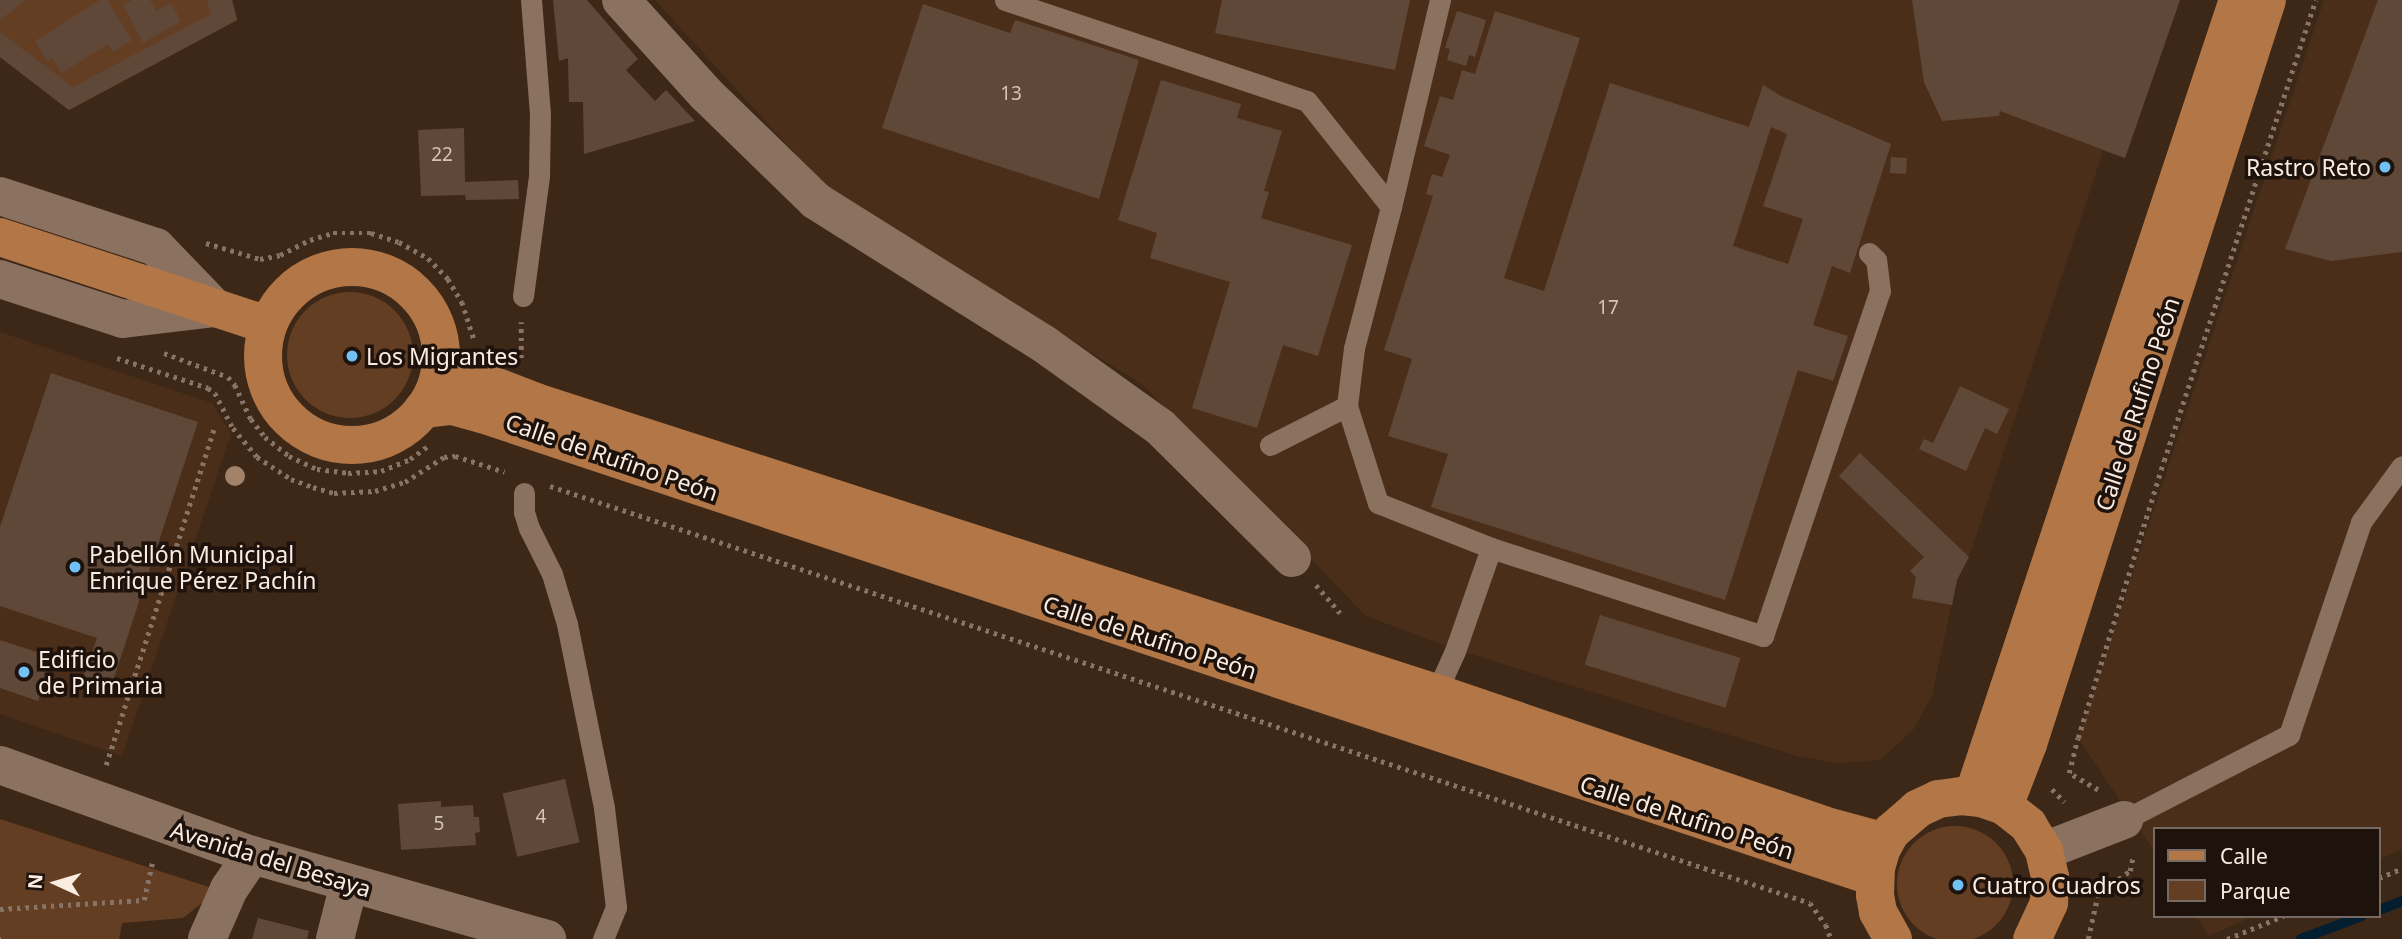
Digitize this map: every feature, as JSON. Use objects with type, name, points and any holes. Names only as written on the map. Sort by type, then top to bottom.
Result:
[{"type":"main road","name":"Calle de Rufino Peón","points":[[1988,801],[2238,0]]},
{"type":"main road","name":"Calle de Rufino Peón","points":[[1988,801],[2028,744],[2267,0]]},
{"type":"main road","points":[[0,237],[268,325]]},
{"type":"main road","points":[[362,266],[399,280],[427,307],[440,345],[441,365],[432,396],[424,409],[404,428],[380,441],[344,445],[309,435],[281,412],[265,379],[263,343],[268,325],[289,292],[304,279],[322,271],[362,266]]},
{"type":"main road","name":"Calle de Rufino Peón","points":[[441,365],[549,407],[1436,693],[1813,821],[1880,860]]},
{"type":"main road","name":"Calle de Rufino Peón","points":[[424,409],[452,406],[482,414],[1880,860]]},
{"type":"main road","points":[[1893,939],[1878,912],[1880,860],[1899,823],[1917,808],[1950,797],[1988,801],[2028,825],[2044,851],[2050,877],[2049,903],[2032,939]]},
{"type":"street","points":[[621,0],[706,94],[816,201],[1044,344],[1160,427],[1292,558]]},
{"type":"street","points":[[0,196],[156,247],[215,308]]},
{"type":"street","points":[[0,279],[123,319],[215,308]]},
{"type":"street","name":"Avenida del Besaya","points":[[0,765],[161,824],[349,884],[468,929],[547,939]]},
{"type":"street","points":[[2044,851],[2124,820]]},
{"type":"street","points":[[207,939],[229,889],[252,855]]},
{"type":"street","points":[[335,939],[349,884]]},
{"type":"lane","points":[[523,296],[539,176],[540,114],[531,0]]},
{"type":"lane","points":[[1005,0],[1307,101],[1391,207]]},
{"type":"lane","points":[[1440,0],[1354,348],[1347,406],[1378,503],[1491,548],[1763,636],[1880,291],[1876,260],[1869,253]]},
{"type":"lane","points":[[1270,445],[1347,406]]},
{"type":"lane","points":[[2124,820],[2289,735],[2361,522],[2402,466]]},
{"type":"lane","points":[[530,487],[524,512],[552,574],[567,624],[604,808],[616,907],[603,939]]},
{"type":"lane","points":[[1436,693],[1455,651],[1491,548]]},
{"type":"path","points":[[2088,939],[2098,894],[2130,870],[2135,845],[2124,820],[2104,794],[2069,773],[2160,474],[2316,0]]},
{"type":"path","points":[[197,240],[260,259],[280,255],[310,240],[333,233],[371,233],[400,242],[428,258],[448,279],[480,346]]},
{"type":"path","points":[[104,354],[208,388],[215,393],[233,428],[257,457],[291,479],[313,487],[334,492],[375,492],[405,482],[444,457],[455,456],[512,474]]},
{"type":"path","points":[[511,360],[522,364]]},
{"type":"path","points":[[95,800],[215,426]]},
{"type":"path","points":[[530,487],[1810,903],[1826,925],[1831,939]]},
{"type":"path","points":[[0,909],[144,900],[161,824]]},
{"type":"path","points":[[2381,877],[2402,868]]},
{"type":"path","points":[[2227,939],[2278,918]]},
{"type":"shaded area","points":[[655,0],[2180,0],[2125,158],[2103,151],[1969,557],[1957,580],[1932,695],[1913,730],[1880,760],[1836,763],[1797,756],[1455,649],[1366,616],[1143,385],[822,183]]},
{"type":"shaded area","name":"Rastro Reto","points":[[2324,0],[2402,0],[2402,849],[2381,858],[2381,827],[2154,827],[2154,851],[2078,738]]},
{"type":"shaded area","points":[[0,332],[212,403],[231,434],[122,756],[0,714]]},
{"type":"shaded area","points":[[2197,918],[2249,918],[2209,936]]},
{"type":"green space","points":[[0,0],[232,0],[237,20],[69,110],[0,57]]},
{"type":"green space","points":[[350,292],[374,297],[395,310],[408,331],[413,355],[408,379],[395,400],[374,413],[350,418],[326,413],[305,400],[292,379],[287,355],[292,331],[305,310],[326,297]]},
{"type":"green space","points":[[0,819],[218,890],[183,918],[122,923],[119,939],[0,939]]},
{"type":"green space","points":[[1944,827],[1966,827],[1987,836],[2003,852],[2012,873],[2012,895],[2003,916],[1987,932],[1969,940],[1941,940],[1923,932],[1907,916],[1898,895],[1898,873],[1907,852],[1923,836]]},
{"type":"building","points":[[0,0],[26,0],[0,20]]},
{"type":"building","points":[[100,0],[107,0],[132,40],[113,52],[108,44],[62,73],[52,58],[47,61],[35,41]]},
{"type":"building","points":[[133,0],[150,0],[156,11],[171,3],[181,21],[143,43],[123,5]]},
{"type":"building","points":[[207,0],[232,0],[237,20],[69,110],[0,57],[0,32],[73,87],[211,14]]},
{"type":"building","points":[[553,0],[587,0],[638,59],[626,70],[655,101],[666,90],[695,121],[584,154],[583,102],[569,102],[568,58],[559,61]]},
{"type":"building","points":[[1222,0],[1410,0],[1395,70],[1215,33]]},
{"type":"building","points":[[1912,0],[2180,0],[2125,158],[2000,111],[1999,116],[1942,121],[1924,82]]},
{"type":"building","points":[[2378,0],[2402,0],[2402,252],[2331,261],[2285,249]]},
{"type":"building","points":[[923,4],[1010,33],[1015,20],[1139,60],[1099,199],[882,128]]},
{"type":"building","points":[[1457,11],[1486,20],[1475,57],[1469,55],[1466,66],[1447,60],[1450,49],[1445,48]]},
{"type":"building","points":[[1495,11],[1580,38],[1504,278],[1544,291],[1610,83],[1749,127],[1763,85],[1781,96],[1891,144],[1850,273],[1832,266],[1813,325],[1848,336],[1833,381],[1798,370],[1725,600],[1431,507],[1448,454],[1388,436],[1412,359],[1384,350],[1433,196],[1426,194],[1432,174],[1442,177],[1450,155],[1424,146],[1440,96],[1453,100],[1462,70],[1475,74]],"holes":[[[1771,127],[1787,134],[1763,206],[1803,219],[1788,264],[1733,246]]]},
{"type":"building","points":[[1161,80],[1241,104],[1237,118],[1282,131],[1264,191],[1269,192],[1261,218],[1352,245],[1318,356],[1283,345],[1257,428],[1192,408],[1230,282],[1150,258],[1157,233],[1118,220]]},
{"type":"building","points":[[464,128],[465,182],[518,180],[519,199],[466,200],[465,195],[421,196],[418,130]]},
{"type":"building","points":[[1891,157],[1907,158],[1906,174],[1890,173]]},
{"type":"building","name":"Pabellón Municipal Enrique Pérez Pachín","points":[[51,373],[198,422],[111,687],[83,678],[97,638],[0,606],[0,527]]},
{"type":"building","points":[[1960,386],[2009,409],[1997,434],[1985,428],[1966,471],[1919,449],[1924,439],[1933,443]]},
{"type":"building","points":[[1860,453],[1969,557],[1957,580],[1952,605],[1912,598],[1916,577],[1910,571],[1924,557],[1839,476]]},
{"type":"building","points":[[1600,615],[1741,658],[1725,708],[1585,665]]},
{"type":"building","name":"Edificio de Primaria","points":[[0,640],[52,657],[38,701],[0,688]]},
{"type":"building","points":[[565,779],[580,842],[517,857],[503,793]]},
{"type":"building","points":[[441,801],[441,807],[473,805],[474,817],[479,817],[480,832],[475,833],[476,845],[401,850],[398,804]]},
{"type":"building","points":[[258,918],[309,931],[307,939],[252,939]]},
{"type":"waterway","points":[[2381,909],[2402,901]]},
{"type":"waterway","points":[[2301,939],[2357,918]]},
{"type":"place","name":"Rastro Reto","points":[[2385,167]]},
{"type":"place","name":"Los Migrantes","points":[[352,356]]},
{"type":"place","name":"Pabellón Municipal Enrique Pérez Pachín","points":[[75,567]]},
{"type":"place","name":"Edificio de Primaria","points":[[24,672]]},
{"type":"place","name":"Cuatro Cuadros","points":[[1958,885]]}]
